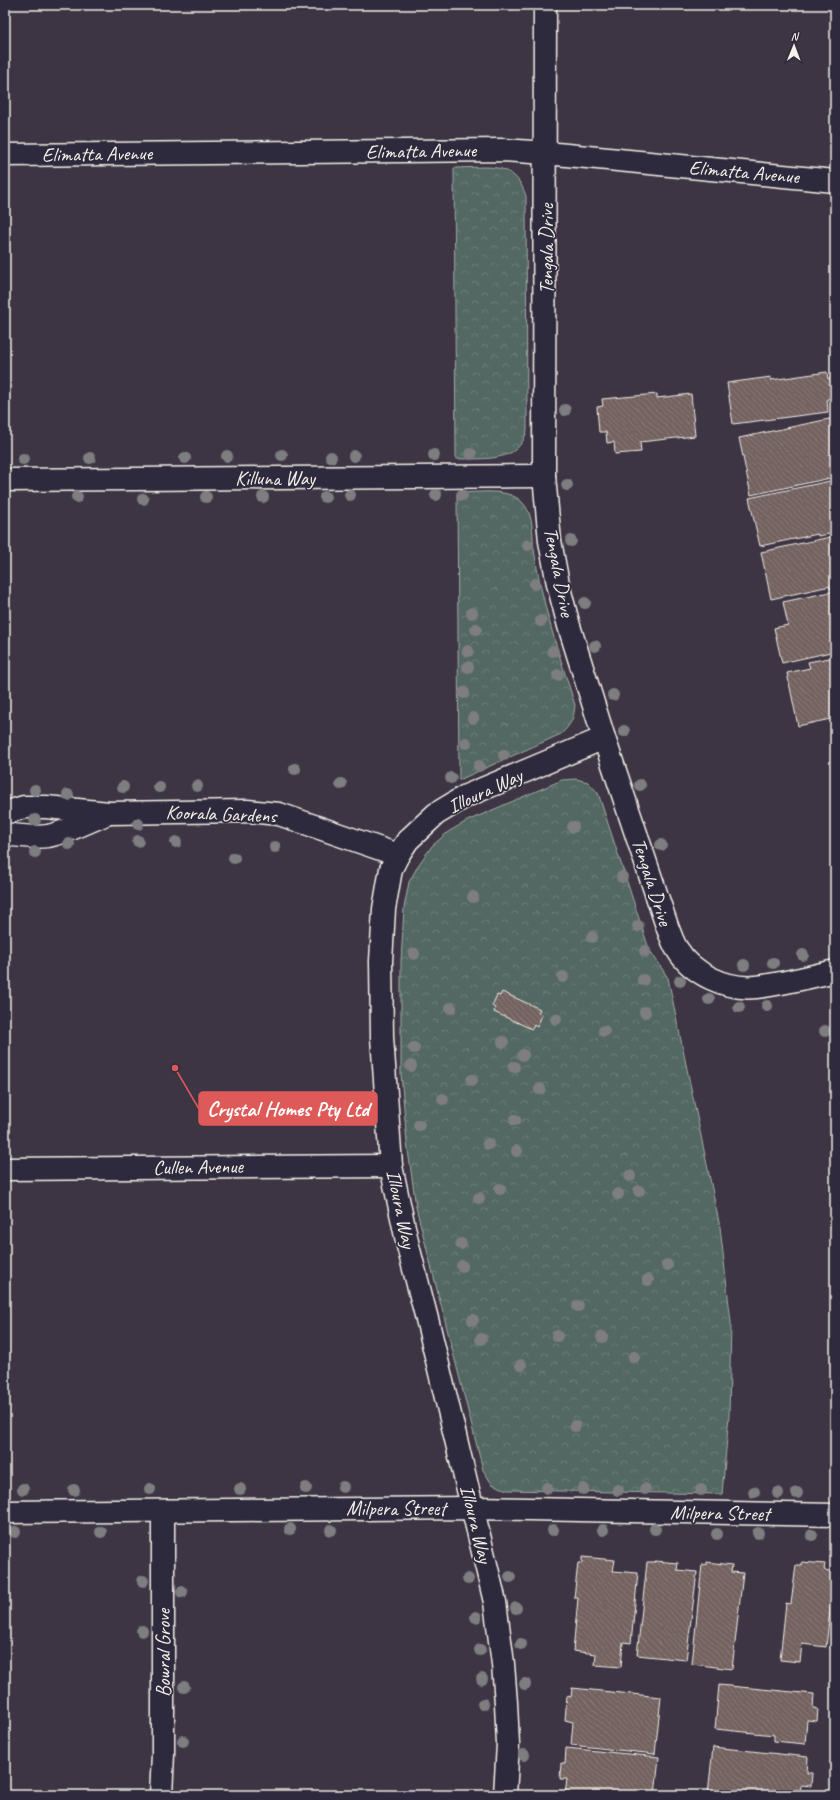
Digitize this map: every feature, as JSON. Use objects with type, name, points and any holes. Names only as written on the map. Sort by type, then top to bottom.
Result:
[{"type":"street","name":"Tengala Drive","points":[[545,5],[546,153],[544,476],[550,541],[558,584],[569,626],[604,738],[668,929],[677,950],[692,966],[711,979],[733,986],[756,987],[835,972]]},
{"type":"street","name":"Elimatta Avenue","points":[[5,155],[503,150],[835,181]]},
{"type":"street","name":"Killuna Way","points":[[5,480],[544,476]]},
{"type":"street","name":"Illoura Way","points":[[505,1795],[508,1744],[503,1664],[495,1602],[408,1246],[391,1166],[382,1037],[381,961],[384,909],[391,869],[398,855],[408,840],[436,814],[466,796],[604,738]]},
{"type":"street","name":"Koorala Gardens","points":[[5,813],[24,807],[46,807],[109,813],[247,811],[279,814],[398,855]]},
{"type":"street","name":"Koorala Gardens","points":[[5,834],[47,836],[109,813]]},
{"type":"street","name":"Cullen Avenue","points":[[5,1169],[391,1166]]},
{"type":"street","name":"Milpera Street","points":[[5,1512],[473,1508],[835,1515]]},
{"type":"street","name":"Bowral Grove","points":[[161,1795],[163,1746],[163,1511]]},
{"type":"green space","points":[[488,167],[507,171],[521,184],[526,196],[527,430],[523,441],[516,449],[499,457],[456,459],[454,168]]},
{"type":"green space","points":[[491,492],[508,494],[516,497],[522,502],[529,512],[541,589],[575,705],[574,714],[571,721],[561,734],[459,780],[457,493]]},
{"type":"green space","points":[[576,779],[588,782],[598,793],[649,949],[668,978],[720,1227],[731,1322],[729,1416],[722,1494],[507,1490],[492,1484],[483,1470],[416,1207],[407,1143],[401,1074],[401,961],[404,908],[409,882],[419,864],[432,846],[448,832],[467,821],[562,780]]},
{"type":"building","points":[[827,372],[828,379],[833,378],[835,391],[835,398],[827,399],[828,412],[733,424],[727,383],[771,377],[771,380]]},
{"type":"building","points":[[657,394],[657,398],[691,394],[695,436],[640,442],[641,452],[615,454],[614,442],[607,443],[606,432],[599,432],[597,407],[603,406],[602,399]]},
{"type":"building","points":[[834,418],[835,477],[751,495],[739,438]]},
{"type":"building","points":[[835,480],[835,533],[818,536],[818,534],[760,546],[749,498]]},
{"type":"building","points":[[835,536],[835,588],[830,589],[830,586],[771,599],[761,552]]},
{"type":"building","points":[[835,591],[835,651],[782,663],[774,628],[788,625],[783,602]]},
{"type":"building","points":[[835,657],[835,718],[798,726],[787,673],[810,668],[808,662]]},
{"type":"building","points":[[502,992],[540,1009],[538,1013],[542,1015],[537,1027],[534,1025],[532,1029],[494,1012],[495,1008],[492,1006],[497,995],[500,996]]},
{"type":"building","points":[[582,1557],[615,1560],[613,1571],[638,1573],[631,1643],[623,1642],[621,1667],[595,1665],[596,1654],[573,1651],[578,1598],[574,1598],[578,1563],[582,1563]]},
{"type":"building","points":[[655,1561],[678,1563],[677,1570],[697,1572],[686,1660],[637,1655],[647,1562]]},
{"type":"building","points":[[706,1562],[732,1565],[731,1572],[743,1573],[732,1669],[692,1664],[702,1564],[706,1565]]},
{"type":"building","points":[[802,1562],[825,1564],[824,1570],[835,1572],[835,1603],[831,1602],[826,1647],[802,1644],[800,1662],[780,1660],[786,1603],[791,1604],[796,1565],[802,1565]]},
{"type":"building","points":[[719,1685],[814,1694],[813,1708],[818,1709],[817,1721],[807,1720],[805,1744],[774,1741],[774,1735],[715,1729]]},
{"type":"building","points":[[572,1688],[661,1697],[655,1754],[571,1745],[573,1722],[565,1720],[567,1696],[571,1697]]},
{"type":"building","points":[[713,1747],[808,1757],[807,1773],[812,1773],[811,1786],[801,1785],[800,1795],[708,1794]]},
{"type":"building","points":[[566,1748],[659,1757],[655,1795],[565,1795],[567,1779],[560,1779],[561,1763],[565,1764]]},
{"type":"place","name":"Crystal Homes Pty Ltd","points":[[175,1068]]}]
